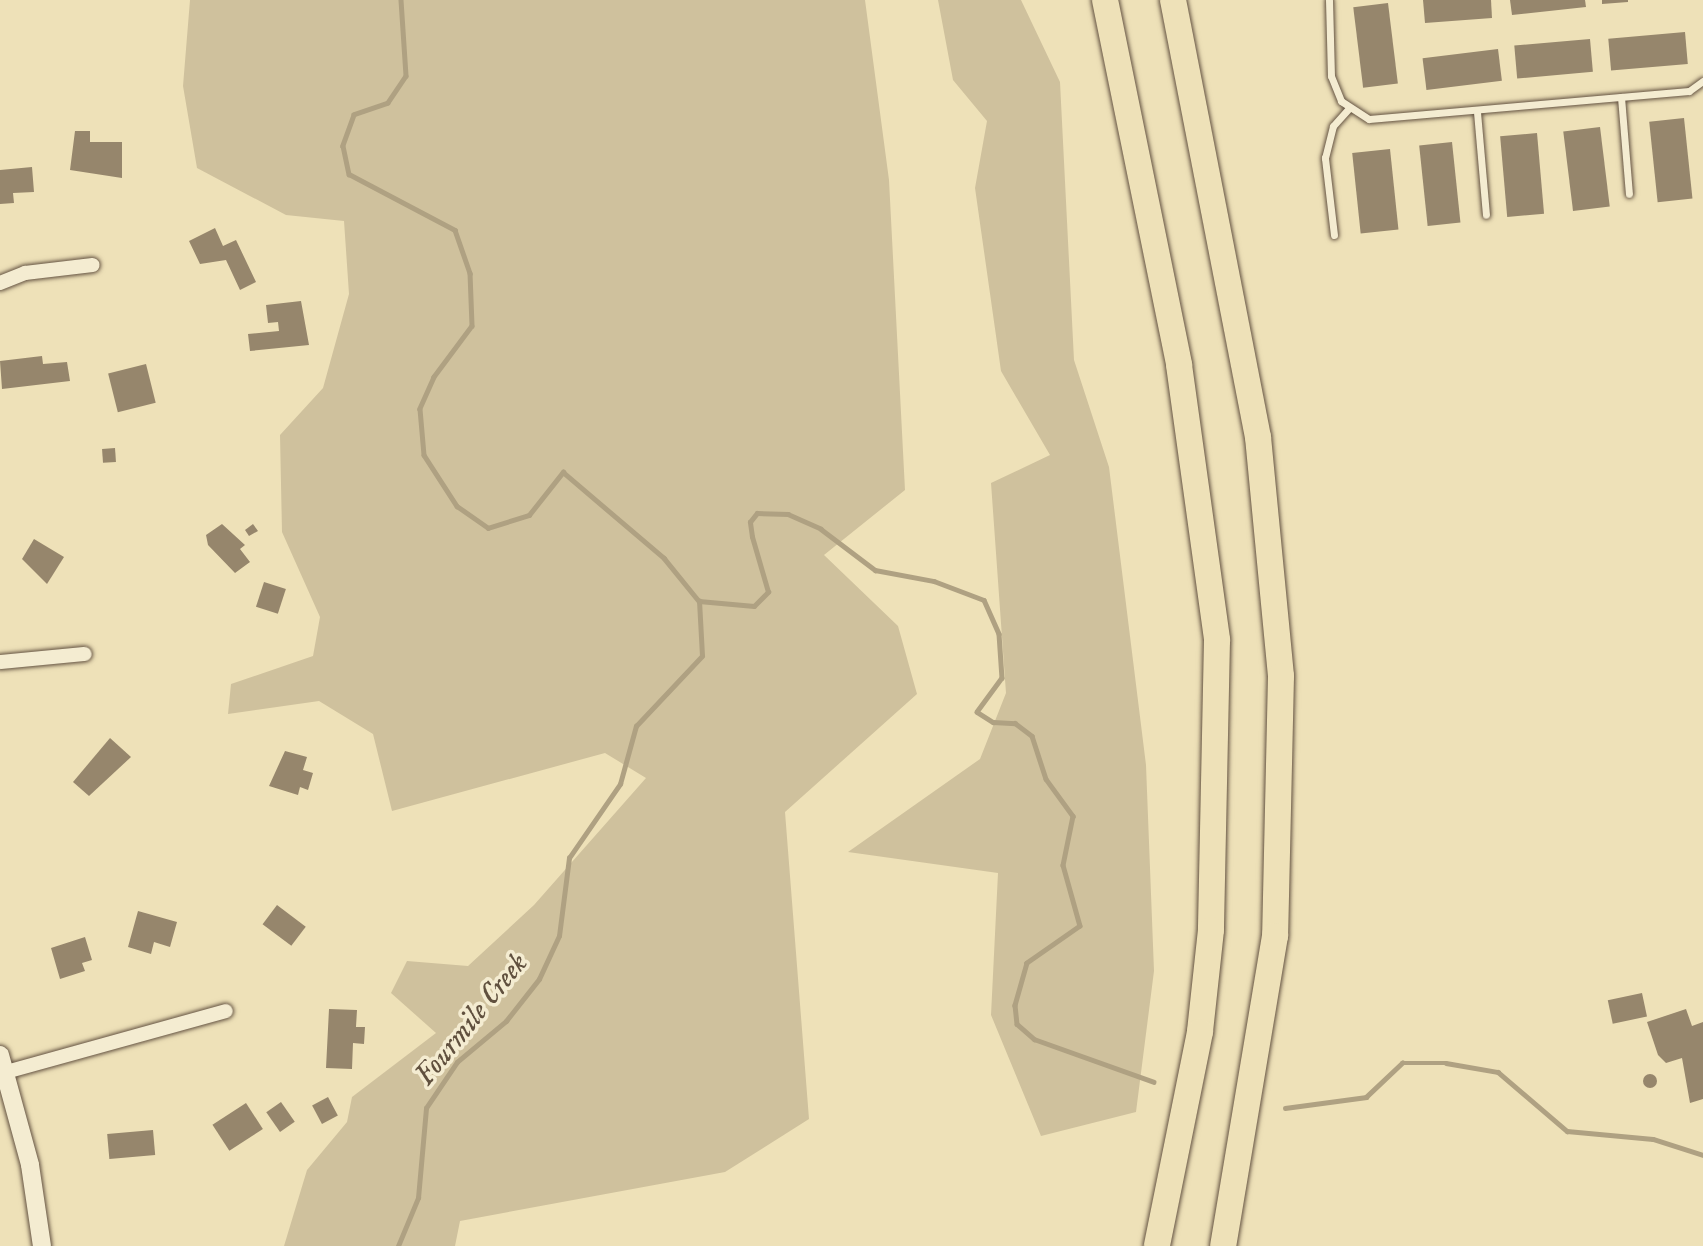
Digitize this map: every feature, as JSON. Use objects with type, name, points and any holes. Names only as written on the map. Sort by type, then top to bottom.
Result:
[{"type":"highway","points":[[1105,0],[1179,365],[1217,640],[1211,930],[1197,1045],[1157,1246]]},
{"type":"highway","points":[[1173,0],[1258,437],[1281,676],[1275,936],[1223,1246]]},
{"type":"street","points":[[0,283],[25,273],[93,265]]},
{"type":"street","points":[[0,662],[85,654]]},
{"type":"street","points":[[43,1246],[3,1064],[226,1011]]},
{"type":"lane","points":[[1329,0],[1327,59],[1349,108],[1383,121],[1689,91],[1703,81]]},
{"type":"lane","points":[[1620,97],[1629,194]]},
{"type":"lane","points":[[1334,235],[1325,158],[1333,126],[1349,108]]},
{"type":"lane","points":[[1476,112],[1486,215]]},
{"type":"shaded area","points":[[190,0],[865,0],[889,180],[905,490],[824,555],[898,626],[917,694],[785,812],[809,1119],[725,1172],[460,1221],[455,1246],[284,1246],[307,1170],[347,1122],[352,1097],[436,1033],[391,993],[407,961],[468,966],[534,905],[646,778],[605,753],[392,811],[373,734],[319,701],[228,714],[231,684],[313,656],[320,617],[282,532],[280,435],[323,388],[349,294],[344,221],[286,215],[197,168],[183,86]]},
{"type":"shaded area","points":[[938,0],[1021,0],[1060,82],[1074,360],[1109,467],[1146,765],[1154,971],[1136,1112],[1041,1136],[991,1015],[998,873],[848,852],[980,759],[1006,693],[991,483],[1050,455],[1001,371],[975,188],[987,121],[953,80]]},
{"type":"building","points":[[1423,0],[1491,0],[1492,18],[1425,23]]},
{"type":"building","points":[[1510,0],[1585,0],[1586,7],[1512,15]]},
{"type":"building","points":[[1602,0],[1628,0],[1628,2],[1602,4]]},
{"type":"building","points":[[1388,3],[1398,83],[1363,88],[1353,7]]},
{"type":"building","points":[[1685,32],[1688,64],[1611,71],[1608,39]]},
{"type":"building","points":[[1590,39],[1593,72],[1517,78],[1514,46]]},
{"type":"building","points":[[1498,49],[1502,81],[1426,90],[1423,58]]},
{"type":"building","points":[[1684,118],[1692,199],[1658,202],[1649,122]]},
{"type":"building","points":[[1600,127],[1610,206],[1573,211],[1563,132]]},
{"type":"building","points":[[75,131],[90,131],[90,142],[122,142],[122,178],[70,170]]},
{"type":"building","points":[[1537,133],[1544,214],[1507,217],[1500,136]]},
{"type":"building","points":[[1452,142],[1460,223],[1428,226],[1419,145]]},
{"type":"building","points":[[1390,149],[1398,230],[1361,234],[1352,153]]},
{"type":"building","points":[[32,167],[34,192],[13,193],[14,203],[0,204],[0,170]]},
{"type":"building","points":[[215,228],[223,246],[236,240],[256,282],[240,290],[226,260],[200,264],[189,241]]},
{"type":"building","points":[[301,301],[309,345],[250,351],[248,334],[279,331],[278,322],[268,323],[266,305]]},
{"type":"building","points":[[42,356],[43,364],[67,362],[70,381],[2,389],[0,361]]},
{"type":"building","points":[[146,364],[156,403],[118,412],[108,373]]},
{"type":"building","points":[[115,448],[116,462],[103,463],[102,449]]},
{"type":"building","points":[[222,524],[245,545],[240,549],[250,562],[235,573],[208,545],[206,535]]},
{"type":"building","points":[[253,524],[258,531],[249,536],[245,530]]},
{"type":"building","points":[[34,539],[64,557],[47,584],[22,559]]},
{"type":"building","points":[[264,582],[286,589],[278,614],[256,607]]},
{"type":"building","points":[[110,738],[131,757],[89,796],[73,782]]},
{"type":"building","points":[[285,751],[307,757],[303,770],[313,773],[308,790],[300,787],[298,795],[269,786]]},
{"type":"building","points":[[277,905],[306,927],[291,946],[263,924]]},
{"type":"building","points":[[138,911],[177,922],[170,947],[154,942],[151,954],[128,947]]},
{"type":"building","points":[[85,937],[92,960],[82,963],[85,971],[60,979],[51,948]]},
{"type":"building","points":[[1642,993],[1647,1016],[1613,1024],[1608,1000]]},
{"type":"building","points":[[329,1009],[357,1010],[356,1027],[365,1027],[364,1044],[353,1043],[352,1069],[326,1068]]},
{"type":"building","points":[[1686,1009],[1692,1026],[1703,1022],[1703,1099],[1690,1103],[1682,1058],[1666,1063],[1658,1055],[1647,1022]]},
{"type":"building","points":[[1650,1074],[1655,1076],[1655,1086],[1650,1088],[1645,1086],[1643,1081],[1645,1076]]},
{"type":"building","points":[[328,1097],[338,1116],[322,1124],[312,1105]]},
{"type":"building","points":[[281,1102],[295,1122],[280,1132],[266,1112]]},
{"type":"building","points":[[246,1103],[263,1129],[229,1151],[212,1125]]},
{"type":"building","points":[[153,1130],[155,1155],[109,1159],[107,1134]]},
{"type":"waterway","name":"Fourmile Creek","points":[[401,0],[406,76],[388,103],[354,115],[343,146],[349,174],[455,230],[470,273],[472,326],[434,377],[420,409],[424,455],[457,506],[488,528],[529,515],[563,472],[664,558],[699,601]]},
{"type":"waterway","points":[[699,601],[754,606],[768,592],[752,537],[750,522],[757,513],[788,514],[821,529],[875,570],[934,581],[984,600],[999,634],[1002,678],[977,712],[993,722],[1015,723],[1032,736],[1046,779],[1073,816],[1063,865],[1080,926],[1027,963],[1015,1005],[1017,1024],[1034,1039],[1154,1082]]},
{"type":"waterway","name":"Fourmile Creek","points":[[398,1246],[418,1198],[426,1108],[457,1062],[506,1021],[539,979],[559,936],[569,858],[620,784],[636,726],[702,656],[699,601]]},
{"type":"waterway","points":[[1285,1108],[1366,1097],[1402,1063],[1446,1063],[1498,1072],[1567,1131],[1653,1139],[1703,1155]]}]
